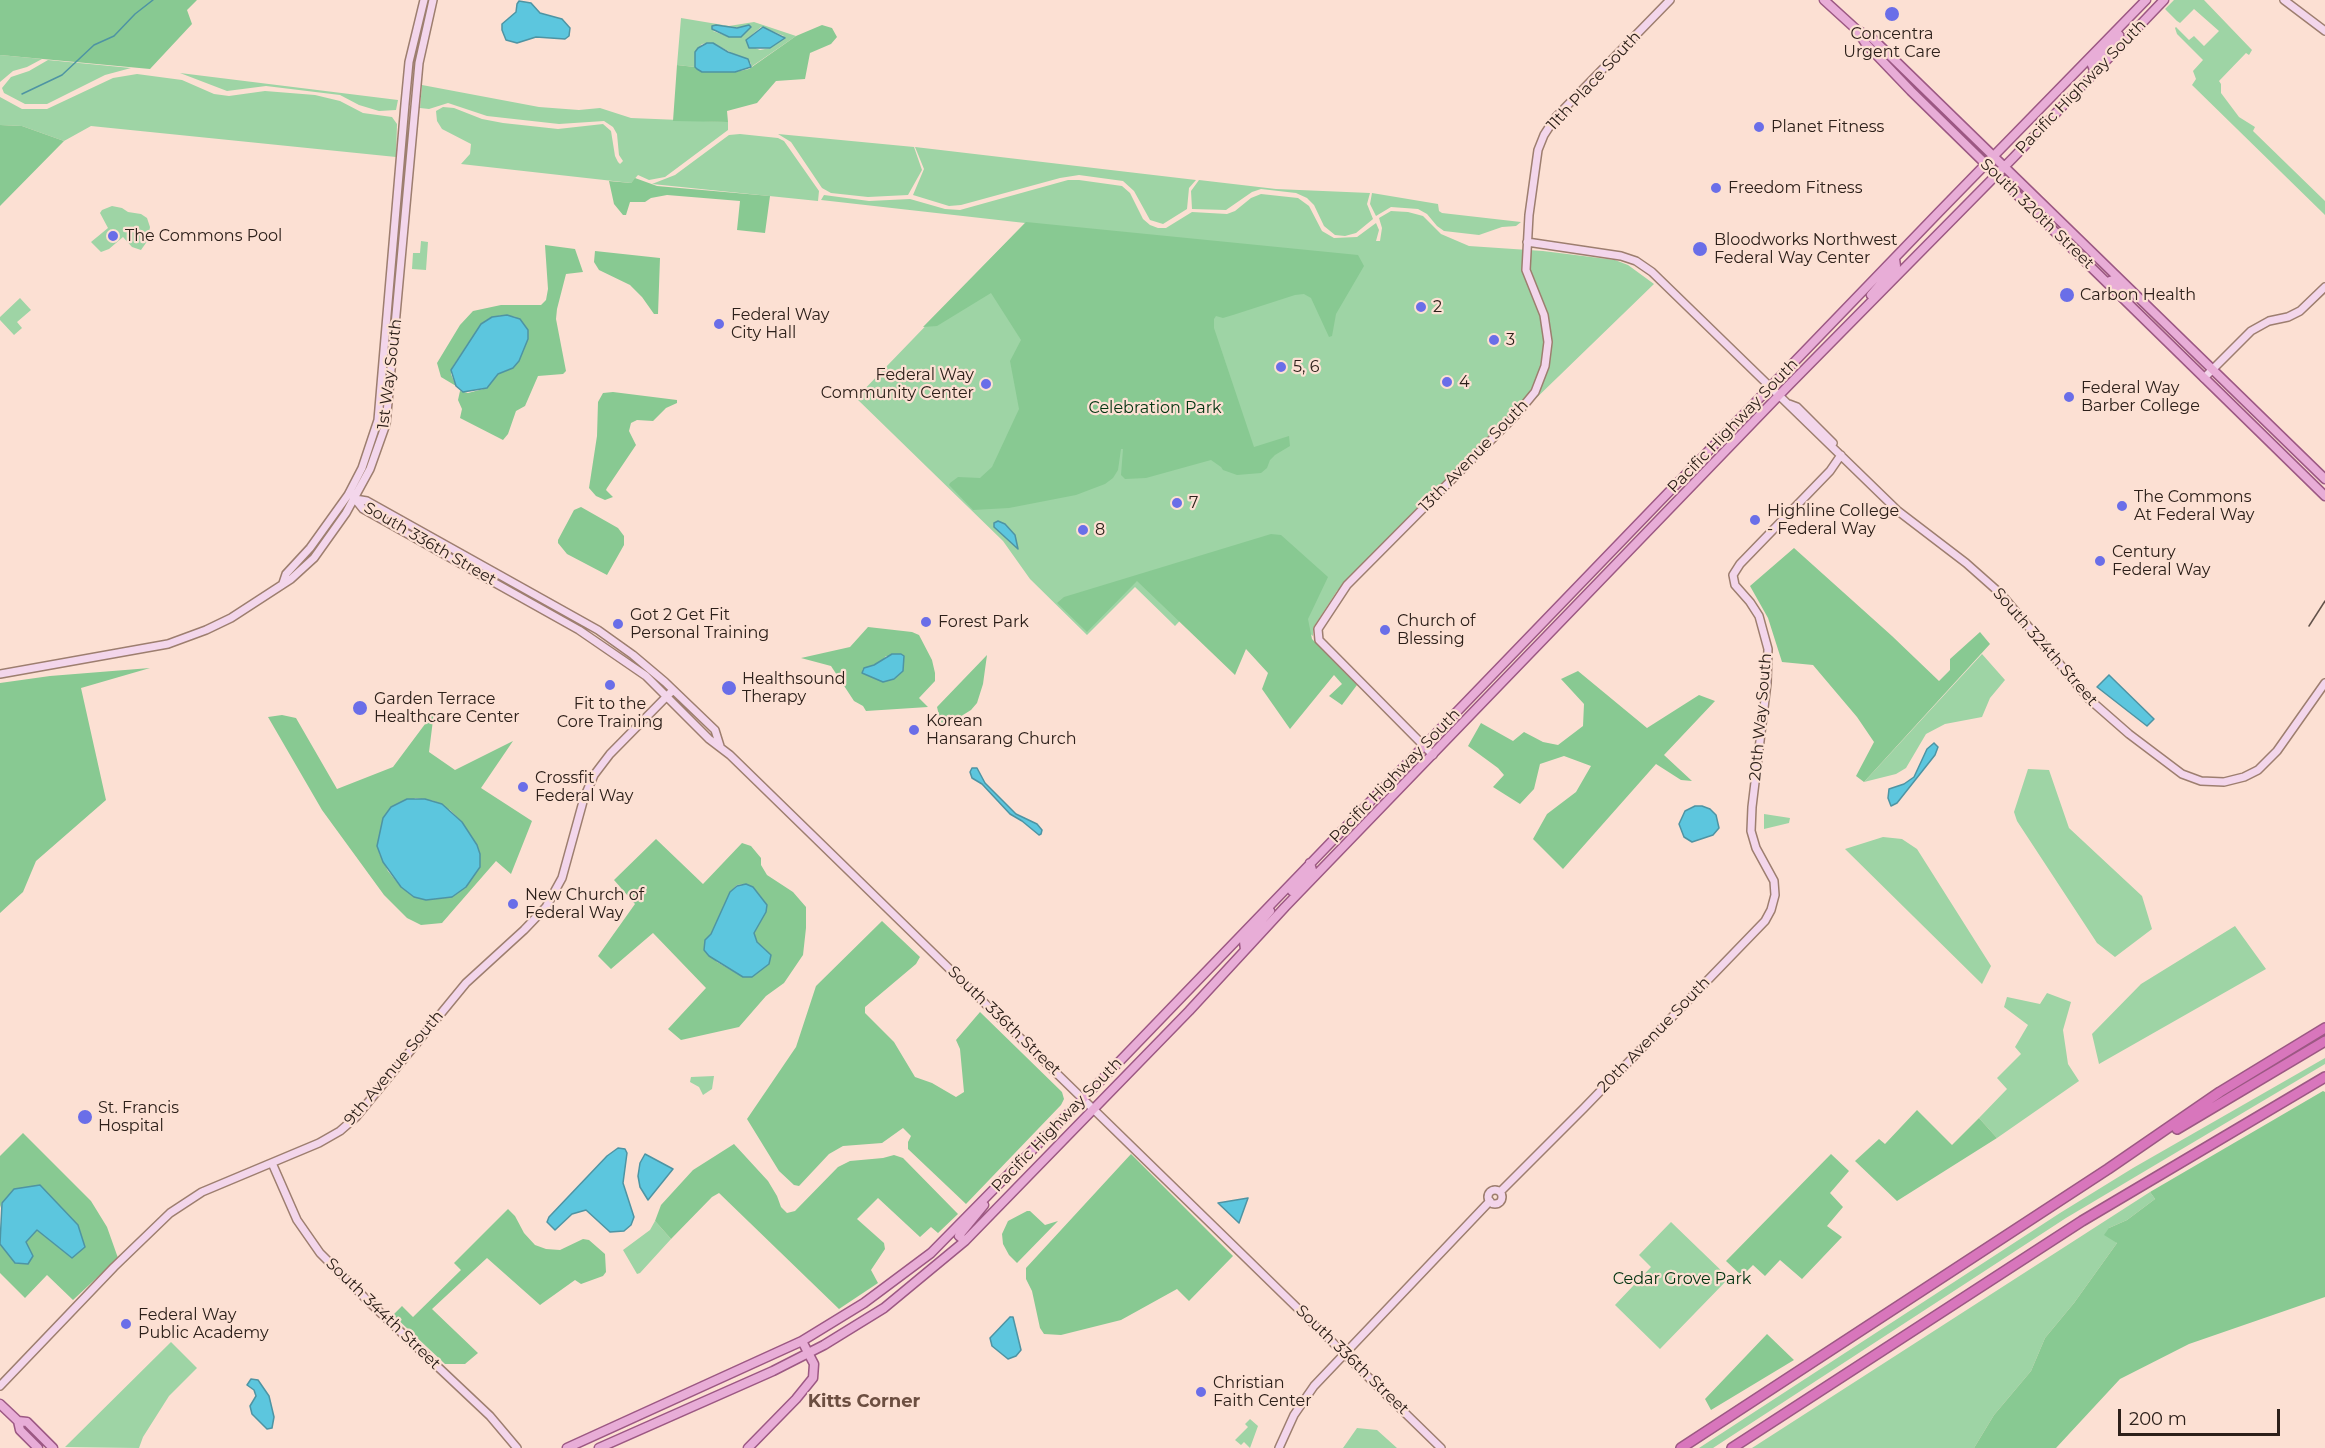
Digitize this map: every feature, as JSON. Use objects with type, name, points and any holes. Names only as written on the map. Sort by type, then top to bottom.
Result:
[{"type":"highway","points":[[1681,1448],[2108,1169],[2220,1092],[2325,1028]]},
{"type":"highway","points":[[2108,1169],[2325,1041]]},
{"type":"highway","points":[[1732,1448],[2082,1221],[2325,1077]]},
{"type":"main road","name":"South 320th Street","points":[[1824,0],[1857,30],[1911,92],[2325,495]]},
{"type":"main road","name":"Pacific Highway South","points":[[567,1448],[802,1341],[844,1317],[914,1267],[945,1240],[2146,0]]},
{"type":"main road","name":"Pacific Highway South","points":[[599,1448],[810,1353],[884,1308],[965,1241],[2164,0]]},
{"type":"main road","points":[[2095,72],[2092,68],[2094,62],[2118,36],[2133,14]]},
{"type":"main road","name":"South 320th Street","points":[[1857,30],[1872,38],[1902,66],[2325,480]]},
{"type":"main road","points":[[1869,46],[1875,47],[1892,63],[1902,66]]},
{"type":"main road","points":[[1849,324],[1856,311],[1896,266],[1895,259]]},
{"type":"main road","points":[[2107,282],[2113,280],[2131,298],[2146,304]]},
{"type":"main road","points":[[2271,443],[2284,449],[2309,472],[2316,471]]},
{"type":"main road","points":[[2313,484],[2318,482],[2325,487]]},
{"type":"main road","points":[[1278,915],[1292,892],[1312,870],[1310,863]]},
{"type":"main road","points":[[1245,950],[1244,941],[1263,920],[1283,891]]},
{"type":"main road","points":[[965,1241],[959,1236],[978,1215],[994,1190]]},
{"type":"main road","points":[[748,1448],[796,1399],[813,1378],[815,1367],[802,1341]]},
{"type":"main road","points":[[0,1404],[18,1421],[20,1430],[39,1448]]},
{"type":"main road","points":[[18,1421],[27,1422],[52,1448]]},
{"type":"street","points":[[424,0],[424,13]]},
{"type":"street","points":[[424,13],[433,0]]},
{"type":"street","name":"11th Place South","points":[[1527,242],[1536,157],[1547,130],[1562,111],[1670,0]]},
{"type":"street","points":[[2284,0],[2325,31]]},
{"type":"street","name":"1st Way South","points":[[283,583],[286,574],[310,548],[348,495],[362,468],[378,420],[409,63],[424,13]]},
{"type":"street","name":"1st Way South","points":[[0,674],[168,644],[231,618],[291,579],[314,558],[355,499],[380,443],[389,403],[411,132],[424,13]]},
{"type":"street","name":"South 324th Street","points":[[1527,242],[1608,253],[1636,261],[1662,281],[1789,404],[1797,407],[1839,449],[1841,455],[1851,466],[1907,519],[1966,563],[1996,589],[2079,688],[2129,734],[2182,774],[2194,779],[2219,782],[2238,779],[2259,770],[2272,757],[2325,683]]},
{"type":"street","name":"13th Avenue South","points":[[1423,746],[1319,639],[1318,629],[1347,585],[1516,415],[1538,385],[1547,359],[1547,332],[1542,309],[1527,274],[1527,242]]},
{"type":"street","points":[[2204,378],[2254,329],[2269,321],[2300,311],[2325,287]]},
{"type":"street","points":[[1832,469],[1841,455]]},
{"type":"street","points":[[1832,469],[1851,466]]},
{"type":"street","name":"20th Way South","points":[[1766,864],[1754,842],[1751,819],[1767,683],[1768,649],[1759,616],[1735,585],[1732,575],[1832,469]]},
{"type":"street","name":"South 336th Street","points":[[355,499],[367,501],[578,617],[633,655],[673,690],[714,730],[720,746]]},
{"type":"street","name":"South 336th Street","points":[[355,499],[363,508],[585,633],[634,667],[709,739],[720,746],[1441,1448]]},
{"type":"street","name":"9th Avenue South","points":[[0,1386],[141,1239],[170,1213],[202,1192],[319,1143],[340,1131],[356,1117],[466,983],[542,911],[562,878],[584,798],[594,775],[609,754],[673,690]]},
{"type":"street","points":[[1423,746],[1433,755]]},
{"type":"street","name":"20th Avenue South","points":[[1279,1448],[1288,1425],[1305,1396],[1351,1346],[1491,1202],[1500,1201],[1502,1196],[1500,1192],[1765,921],[1772,907],[1775,892],[1773,878],[1766,864]]},
{"type":"street","name":"South 344th Street","points":[[272,1163],[297,1220],[312,1244],[368,1301],[490,1416],[517,1448]]},
{"type":"green space","points":[[0,0],[197,0],[187,10],[192,24],[150,69],[0,55]]},
{"type":"green space","points":[[2174,0],[2204,0],[2252,50],[2249,55],[2246,53],[2219,81],[2221,93],[2239,117],[2255,127],[2253,131],[2325,201],[2325,215],[2192,85],[2196,79],[2193,71],[2203,60],[2177,34],[2175,28],[2189,40],[2194,36],[2204,46],[2219,31],[2194,9],[2180,23],[2177,21],[2165,9]]},
{"type":"green space","points":[[681,18],[729,26],[754,22],[796,36],[751,67],[751,63],[713,43],[702,44],[695,52],[695,67],[677,65]],"holes":[[[721,25],[729,27],[751,27],[741,37],[729,37],[713,31]],[[763,27],[784,36],[770,48],[760,50],[748,45],[746,40]]]},
{"type":"green space","points":[[822,25],[832,28],[837,37],[831,44],[810,53],[805,79],[776,81],[757,103],[727,111],[728,122],[673,121],[677,65],[695,67],[703,72],[735,72],[749,69],[796,36]]},
{"type":"green space","points":[[0,55],[42,59],[13,71],[0,82]]},
{"type":"green space","points":[[48,60],[131,68],[105,75],[47,104],[25,104],[4,93],[2,88],[11,77],[29,71]]},
{"type":"green space","points":[[180,73],[398,100],[396,110],[379,111],[359,105],[340,95],[266,86],[227,91]]},
{"type":"green space","points":[[137,74],[182,80],[214,94],[229,96],[265,91],[315,95],[340,101],[363,113],[392,117],[397,124],[396,157],[91,126],[64,141],[22,126],[0,125],[0,97],[22,109],[47,109],[113,78]]},
{"type":"green space","points":[[422,85],[539,107],[579,110],[600,108],[631,118],[728,122],[728,130],[665,177],[649,180],[638,175],[631,183],[461,164],[470,154],[471,144],[442,129],[437,121],[436,111],[443,107],[454,108],[482,119],[558,129],[603,124],[611,131],[618,162],[620,164],[623,161],[619,155],[617,134],[613,127],[604,121],[559,124],[487,116],[448,103],[429,109],[420,108]]},
{"type":"green space","points":[[0,125],[22,126],[64,141],[0,206]]},
{"type":"green space","points":[[778,134],[914,147],[922,170],[908,195],[868,197],[831,193],[822,188],[791,142]]},
{"type":"green space","points":[[729,135],[778,138],[784,141],[819,191],[818,201],[652,184],[675,175]]},
{"type":"green space","points":[[915,147],[1196,180],[1189,188],[1187,209],[1163,224],[1150,220],[1134,191],[1123,181],[1079,175],[961,205],[949,206],[913,195],[924,169]]},
{"type":"green space","points":[[635,178],[657,186],[770,196],[765,233],[737,230],[740,201],[667,195],[651,198],[645,202],[630,202],[626,215],[623,215],[614,204],[609,181],[631,183]]},
{"type":"green space","name":"Celebration Park","points":[[1068,180],[1122,186],[1130,193],[1143,219],[1158,228],[1166,228],[1192,212],[1227,214],[1261,194],[1298,198],[1309,206],[1322,231],[1334,238],[1357,237],[1376,223],[1379,230],[1376,241],[1380,241],[1382,228],[1379,218],[1391,211],[1408,212],[1423,216],[1441,234],[1469,246],[1543,251],[1615,260],[1628,265],[1654,284],[1337,591],[1313,628],[1313,636],[1224,574],[1175,626],[1135,587],[1087,635],[1030,579],[1003,541],[856,398],[1025,223],[821,200],[824,195],[869,201],[910,199],[945,209],[960,210]]},
{"type":"green space","points":[[1199,180],[1276,189],[1370,193],[1367,204],[1373,219],[1356,233],[1345,236],[1335,235],[1324,226],[1314,205],[1307,198],[1296,193],[1261,189],[1252,192],[1226,210],[1192,209],[1191,191]]},
{"type":"green space","points":[[1372,193],[1438,204],[1439,211],[1442,213],[1521,222],[1516,226],[1502,227],[1479,235],[1444,231],[1427,214],[1418,209],[1391,207],[1376,216],[1370,204]]},
{"type":"green space","points":[[112,206],[141,214],[147,218],[150,227],[148,240],[141,250],[132,247],[123,237],[109,249],[101,252],[91,242],[108,228],[100,213]]},
{"type":"green space","points":[[1026,222],[1358,255],[1364,266],[1336,314],[1332,336],[1329,337],[1311,298],[1304,294],[1223,318],[1216,316],[1214,319],[1214,328],[1254,447],[1289,436],[1290,446],[1275,455],[1261,473],[1237,475],[1223,470],[1211,460],[1146,478],[1125,479],[1121,475],[1123,449],[1121,449],[1118,470],[1105,484],[1076,495],[1009,508],[973,510],[949,485],[958,477],[980,478],[992,467],[1019,409],[1010,361],[1021,340],[991,293],[937,326],[923,327]]},
{"type":"green space","points":[[421,241],[428,242],[426,270],[412,269],[413,253],[420,253]]},
{"type":"green space","points":[[545,245],[575,249],[583,272],[566,274],[557,309],[556,319],[566,371],[563,374],[538,376],[525,406],[516,411],[508,434],[503,440],[460,418],[462,409],[458,400],[460,391],[468,393],[487,388],[498,374],[517,363],[528,339],[516,317],[502,315],[488,319],[481,324],[453,366],[451,374],[456,386],[441,377],[437,363],[460,325],[473,311],[501,305],[541,305],[546,300],[548,289]]},
{"type":"green space","points":[[595,251],[660,258],[658,314],[654,314],[630,285],[599,270],[594,262]]},
{"type":"green space","points":[[20,298],[31,310],[17,322],[22,328],[14,335],[0,320],[0,317]]},
{"type":"green space","points":[[613,392],[677,400],[677,403],[666,408],[653,421],[637,420],[631,423],[629,431],[636,445],[606,490],[613,497],[605,500],[596,496],[589,488],[597,436],[598,402],[603,393]]},
{"type":"green space","points":[[581,507],[618,528],[624,536],[624,545],[607,575],[567,554],[558,543],[574,510]]},
{"type":"green space","points":[[1271,534],[1281,535],[1328,577],[1308,619],[1312,639],[1357,685],[1342,705],[1329,696],[1342,684],[1334,675],[1290,729],[1262,689],[1268,673],[1246,649],[1235,675],[1137,581],[1087,632],[1057,603],[1064,597]]},
{"type":"green space","points":[[1794,548],[1939,681],[1950,670],[1950,659],[1980,632],[1990,644],[1864,782],[1856,776],[1874,742],[1857,717],[1813,665],[1782,662],[1768,618],[1750,586]]},
{"type":"green space","points":[[868,627],[912,632],[919,635],[932,660],[935,673],[935,681],[919,698],[928,707],[866,711],[863,706],[854,701],[831,666],[801,658],[850,647]],"holes":[[[886,656],[903,660],[904,666],[862,670],[881,662]]]},
{"type":"green space","points":[[1982,654],[2005,680],[1990,698],[1982,717],[1945,724],[1926,734],[1906,768],[1896,774],[1864,782]]},
{"type":"green space","points":[[987,655],[983,684],[977,703],[971,710],[942,728],[937,707]]},
{"type":"green space","points":[[150,668],[81,688],[106,800],[36,861],[23,892],[0,913],[0,683],[50,676]]},
{"type":"green space","points":[[1578,671],[1647,728],[1699,695],[1715,701],[1664,755],[1692,781],[1681,780],[1656,764],[1563,869],[1533,839],[1547,814],[1576,792],[1591,766],[1564,756],[1540,764],[1534,789],[1520,804],[1493,787],[1504,775],[1468,746],[1481,723],[1513,741],[1524,732],[1543,742],[1558,745],[1583,726],[1584,704],[1561,679]]},
{"type":"green space","points":[[434,712],[429,752],[455,770],[513,741],[481,788],[532,821],[511,874],[496,861],[442,923],[421,925],[407,918],[384,895],[322,810],[268,717],[282,715],[296,718],[337,789],[393,767]],"holes":[[[415,798],[434,801],[450,810],[462,822],[480,867],[466,887],[452,897],[426,900],[414,897],[401,887],[388,871],[379,853]]]},
{"type":"green space","points":[[2028,769],[2049,770],[2069,828],[2142,896],[2152,929],[2115,957],[2097,943],[2017,821],[2014,812]]},
{"type":"green space","points":[[1764,814],[1790,818],[1789,823],[1764,829]]},
{"type":"green space","points":[[1883,837],[1902,839],[1917,849],[1991,966],[1982,984],[1845,849]]},
{"type":"green space","points":[[656,839],[703,884],[742,843],[751,846],[761,858],[761,865],[767,875],[793,892],[806,907],[803,955],[784,983],[766,996],[739,1027],[681,1040],[668,1029],[706,988],[653,933],[611,969],[598,956],[635,904],[614,880]],"holes":[[[746,884],[762,919],[754,933],[757,942],[766,950],[743,977],[717,962],[705,940],[711,934],[730,892],[737,885]]]},
{"type":"green space","points":[[882,921],[920,957],[916,964],[865,1007],[865,1013],[894,1042],[915,1077],[932,1083],[956,1097],[964,1092],[960,1049],[956,1040],[980,1012],[1062,1092],[1064,1099],[1061,1105],[966,1204],[908,1149],[911,1136],[903,1128],[882,1143],[843,1146],[829,1154],[799,1186],[794,1185],[779,1171],[747,1119],[796,1047],[816,986]]},
{"type":"green space","points":[[2235,926],[2266,969],[2099,1064],[2092,1034],[2141,984]]},
{"type":"green space","points":[[2047,993],[2071,1002],[2063,1030],[2068,1064],[2079,1081],[1997,1138],[1979,1118],[2007,1089],[1997,1078],[2021,1054],[2015,1047],[2028,1025],[2004,1007],[2007,997],[2040,1004]]},
{"type":"green space","points":[[2325,1058],[2325,1064],[2066,1218],[1713,1448],[1699,1448],[2060,1213],[2133,1168]]},
{"type":"green space","points":[[714,1076],[712,1089],[703,1095],[699,1087],[690,1082],[691,1077]]},
{"type":"green space","points":[[2323,1091],[2325,1092],[2325,1297],[2189,1344],[2120,1379],[2056,1448],[1974,1448],[1994,1415],[2031,1371],[2045,1338],[2074,1303],[2117,1243],[2104,1235],[2109,1228],[2127,1220],[2155,1199],[2150,1192]]},
{"type":"green space","points":[[1917,1110],[1952,1145],[1979,1118],[1997,1138],[1897,1201],[1855,1161],[1879,1139],[1885,1144]]},
{"type":"green space","points":[[23,1133],[91,1201],[107,1227],[118,1258],[73,1300],[47,1275],[25,1298],[0,1273],[0,1244],[15,1263],[27,1264],[33,1256],[26,1242],[37,1230],[72,1258],[85,1246],[2,1202],[0,1208],[0,1156]]},
{"type":"green space","points":[[734,1144],[768,1181],[781,1207],[787,1213],[795,1211],[838,1167],[850,1161],[894,1155],[903,1158],[958,1214],[938,1233],[931,1227],[920,1237],[878,1198],[857,1219],[884,1243],[885,1249],[871,1270],[878,1283],[839,1309],[719,1193],[712,1197],[671,1239],[655,1221],[661,1205],[693,1170]]},
{"type":"green space","points":[[1131,1154],[1233,1256],[1189,1301],[1177,1289],[1121,1320],[1061,1335],[1044,1334],[1040,1328],[1032,1291],[1026,1279],[1026,1268]]},
{"type":"green space","points":[[1831,1154],[1849,1171],[1830,1193],[1843,1207],[1827,1226],[1842,1237],[1802,1279],[1780,1260],[1765,1276],[1753,1265],[1742,1276],[1726,1261]]},
{"type":"green space","points":[[2150,1192],[2155,1199],[2127,1220],[2109,1228],[2117,1243],[2074,1303],[2045,1338],[2031,1371],[1994,1415],[1974,1448],[1752,1448]]},
{"type":"green space","points":[[508,1209],[535,1245],[560,1250],[583,1239],[589,1240],[605,1254],[606,1272],[603,1276],[581,1284],[575,1280],[540,1305],[487,1258],[432,1309],[478,1353],[465,1364],[445,1364],[393,1315],[402,1306],[413,1317],[461,1270],[454,1263]]},
{"type":"green space","points":[[1030,1211],[1045,1225],[1058,1221],[1017,1263],[1003,1244],[1002,1234],[1008,1221]]},
{"type":"green space","points":[[655,1221],[671,1239],[637,1274],[623,1250],[650,1230]]},
{"type":"green space","name":"Cedar Grove Park","points":[[1671,1222],[1729,1278],[1660,1349],[1615,1305],[1651,1267],[1639,1255]]},
{"type":"green space","points":[[1767,1334],[1794,1360],[1711,1410],[1705,1399]]},
{"type":"green space","points":[[171,1342],[197,1368],[169,1396],[143,1437],[139,1448],[65,1447]]},
{"type":"green space","points":[[1250,1419],[1258,1426],[1250,1448],[1244,1442],[1241,1445],[1235,1440],[1248,1427],[1245,1424]]},
{"type":"green space","points":[[1357,1428],[1377,1430],[1397,1448],[1343,1448]]},
{"type":"water","points":[[519,1],[531,3],[540,13],[562,19],[570,28],[569,36],[565,39],[536,37],[517,43],[506,40],[502,24],[516,12]]},
{"type":"water","points":[[749,25],[751,27],[741,37],[729,37],[712,29],[712,26],[737,28]]},
{"type":"water","points":[[763,27],[785,38],[770,48],[749,48],[746,40]]},
{"type":"water","points":[[707,43],[713,43],[728,52],[748,59],[751,67],[735,72],[702,72],[695,67],[695,52]]},
{"type":"water","points":[[507,315],[520,319],[528,330],[528,339],[519,361],[513,368],[498,374],[487,388],[463,392],[456,386],[451,370],[481,324],[492,317]]},
{"type":"water","points":[[998,521],[1005,524],[1015,535],[1018,549],[994,527],[994,523]]},
{"type":"water","points":[[892,654],[904,656],[903,671],[894,679],[883,682],[862,673],[864,668]]},
{"type":"water","points":[[2109,675],[2154,719],[2147,726],[2097,687]]},
{"type":"water","points":[[1934,743],[1938,747],[1935,755],[1897,803],[1891,806],[1888,798],[1889,789],[1904,784],[1914,777],[1927,749]]},
{"type":"water","points":[[972,768],[977,768],[985,783],[1016,814],[1037,824],[1042,830],[1041,834],[1039,835],[1010,814],[982,784],[972,778],[970,772]]},
{"type":"water","points":[[407,799],[425,799],[442,804],[462,822],[477,845],[480,867],[466,887],[452,897],[426,900],[414,897],[401,887],[383,862],[377,846],[383,818],[391,807]]},
{"type":"water","points":[[1695,806],[1710,809],[1716,815],[1719,828],[1713,835],[1692,842],[1684,837],[1679,824],[1685,811]]},
{"type":"water","points":[[746,884],[753,887],[767,905],[766,912],[754,933],[757,942],[771,955],[769,964],[752,977],[743,977],[709,956],[704,950],[705,940],[711,934],[730,892],[737,886]]},
{"type":"water","points":[[618,1148],[625,1149],[627,1153],[623,1183],[634,1217],[631,1225],[624,1231],[610,1232],[586,1210],[572,1214],[555,1230],[547,1222],[549,1217],[607,1156]]},
{"type":"water","points":[[645,1154],[673,1169],[648,1200],[640,1187],[638,1176],[640,1163]]},
{"type":"water","points":[[40,1185],[78,1225],[85,1247],[72,1258],[37,1230],[26,1242],[33,1256],[28,1264],[15,1263],[0,1244],[2,1203],[14,1189]]},
{"type":"water","points":[[1248,1198],[1239,1223],[1218,1203]]},
{"type":"water","points":[[1010,1317],[1013,1317],[1021,1350],[1016,1356],[1008,1359],[992,1346],[990,1338]]},
{"type":"water","points":[[251,1379],[258,1380],[269,1396],[274,1417],[272,1428],[267,1429],[252,1414],[250,1406],[256,1396],[254,1390],[247,1385]]},
{"type":"waterway","points":[[22,94],[62,75],[94,45],[114,36],[135,14],[153,0]]},
{"type":"tram line","points":[[2309,626],[2325,601]]},
{"type":"place","name":"Concentra Urgent Care","points":[[1892,14]]},
{"type":"place","name":"Planet Fitness","points":[[1759,127]]},
{"type":"place","name":"Freedom Fitness","points":[[1716,188]]},
{"type":"place","name":"The Commons Pool","points":[[113,236]]},
{"type":"place","name":"Bloodworks Northwest Federal Way Center","points":[[1700,249]]},
{"type":"place","name":"Carbon Health","points":[[2067,295]]},
{"type":"place","name":"2","points":[[1421,307]]},
{"type":"place","name":"Federal Way City Hall","points":[[719,324]]},
{"type":"place","name":"3","points":[[1494,340]]},
{"type":"place","name":"5, 6","points":[[1281,367]]},
{"type":"place","name":"4","points":[[1447,382]]},
{"type":"place","name":"Federal Way Community Center","points":[[986,384]]},
{"type":"place","name":"Federal Way Barber College","points":[[2069,397]]},
{"type":"place","name":"7","points":[[1177,503]]},
{"type":"place","name":"The Commons At Federal Way","points":[[2122,506]]},
{"type":"place","name":"Highline College - Federal Way","points":[[1755,520]]},
{"type":"place","name":"8","points":[[1083,530]]},
{"type":"place","name":"Century Federal Way","points":[[2100,561]]},
{"type":"place","name":"Forest Park","points":[[926,622]]},
{"type":"place","name":"Got 2 Get Fit Personal Training","points":[[618,624]]},
{"type":"place","name":"Church of Blessing","points":[[1385,630]]},
{"type":"place","name":"Fit to the Core Training","points":[[610,685]]},
{"type":"place","name":"Healthsound Therapy","points":[[729,688]]},
{"type":"place","name":"Garden Terrace Healthcare Center","points":[[360,708]]},
{"type":"place","name":"Korean Hansarang Church","points":[[914,730]]},
{"type":"place","name":"Crossfit Federal Way","points":[[523,787]]},
{"type":"place","name":"New Church of Federal Way","points":[[513,904]]},
{"type":"place","name":"St. Francis Hospital","points":[[85,1117]]},
{"type":"place","name":"Federal Way Public Academy","points":[[126,1324]]},
{"type":"place","name":"Christian Faith Center","points":[[1201,1392]]},
{"type":"district","name":"Kitts Corner","points":[[864,1402]]}]
